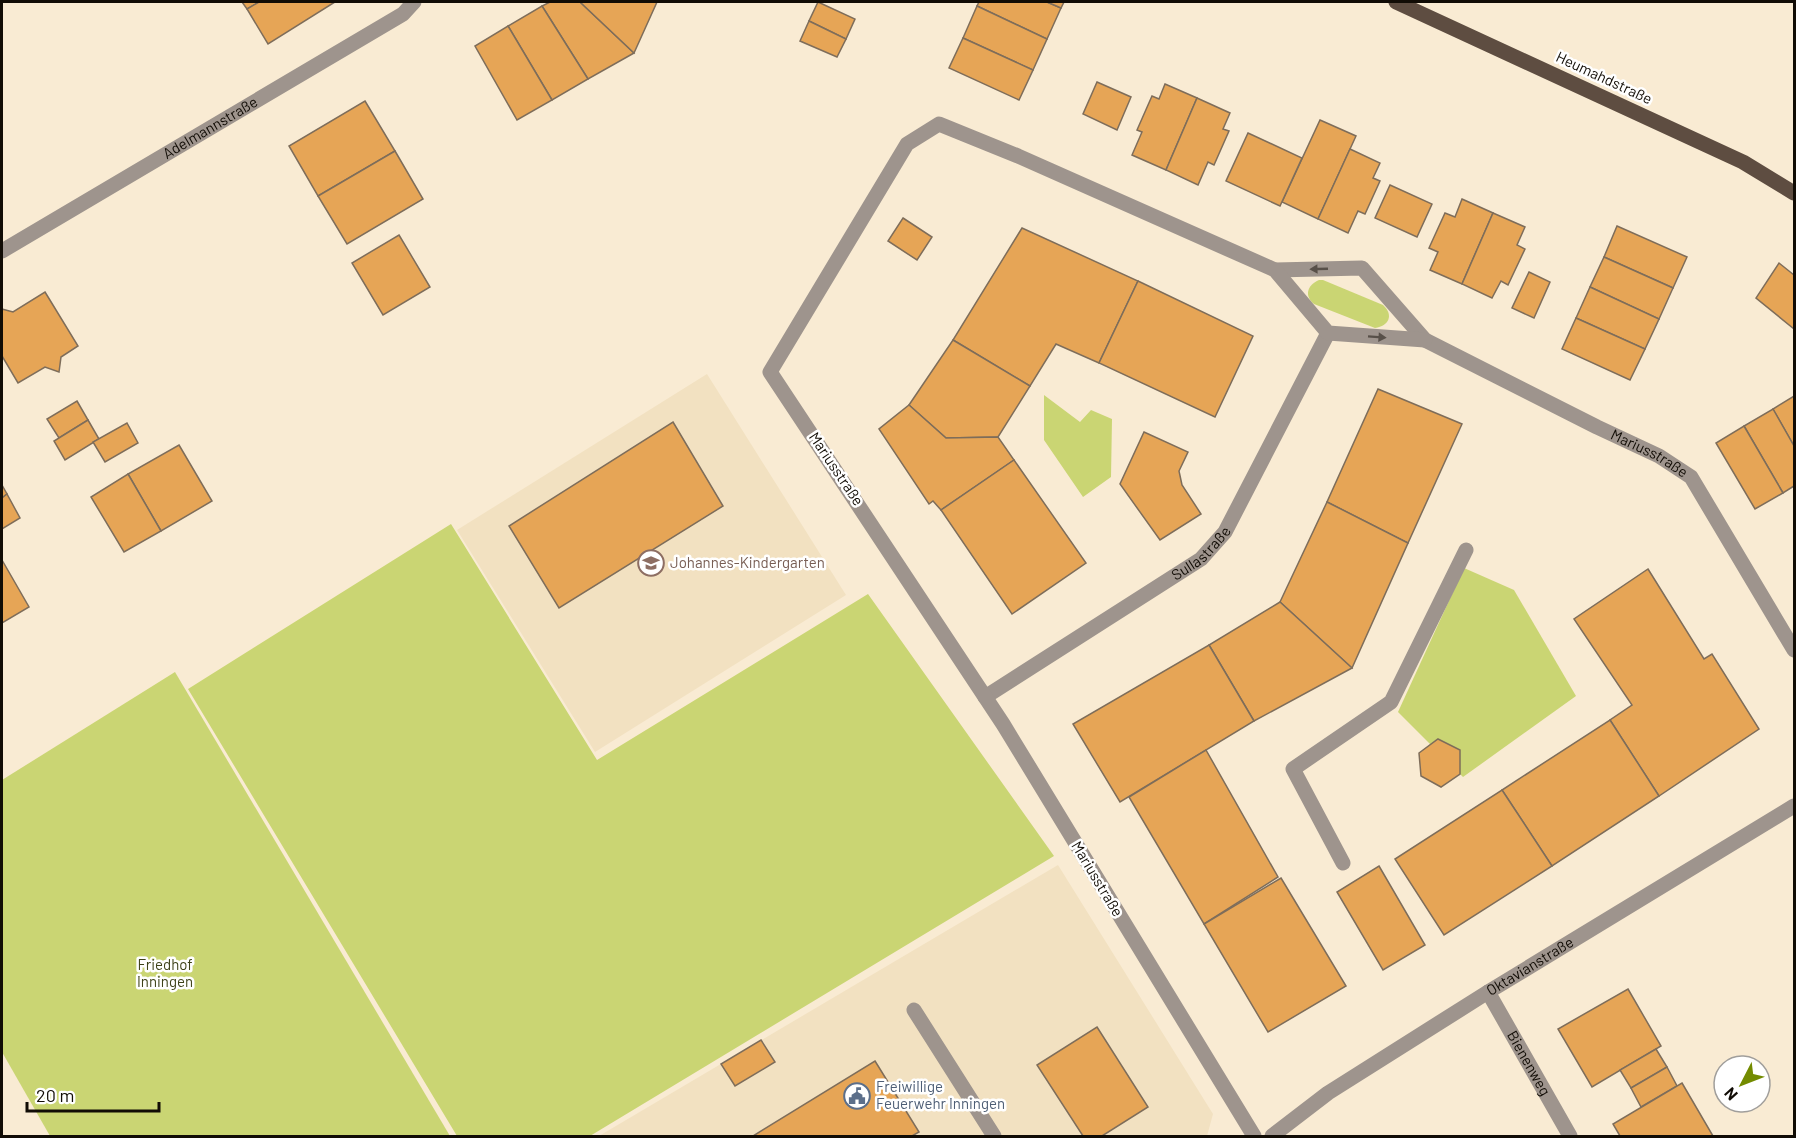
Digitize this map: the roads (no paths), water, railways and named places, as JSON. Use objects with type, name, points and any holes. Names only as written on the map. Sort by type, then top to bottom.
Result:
[{"type":"main road","name":"Heumahdstraße","points":[[1396,2],[1743,162],[1794,193]]},
{"type":"street","name":"Adelmannstraße","points":[[2,251],[403,14],[414,2]]},
{"type":"street","name":"Mariusstraße","points":[[1254,1137],[985,696],[770,372],[907,144],[939,124],[1018,156],[1275,270],[1362,268],[1425,340],[1659,456],[1691,477],[1794,650]]},
{"type":"street","name":"Mariusstraße","points":[[1275,270],[1329,333],[1425,340]]},
{"type":"street","name":"Sullastraße","points":[[985,696],[1201,559],[1225,532],[1329,333]]},
{"type":"street","points":[[1342,863],[1293,769],[1391,702],[1466,550]]},
{"type":"street","name":"Oktavianstraße","points":[[1272,1137],[1328,1093],[1488,992],[1794,806]]},
{"type":"street","name":"Bienenweg","points":[[1488,992],[1570,1137]]},
{"type":"street","points":[[914,1010],[994,1137]]},
{"type":"place","name":"Johannes-Kindergarten","points":[[651,563]]},
{"type":"place","name":"Freiwillige Feuerwehr Inningen","points":[[857,1096]]},
{"type":"park label","name":"Friedhof Inningen","points":[[165,974]]}]
